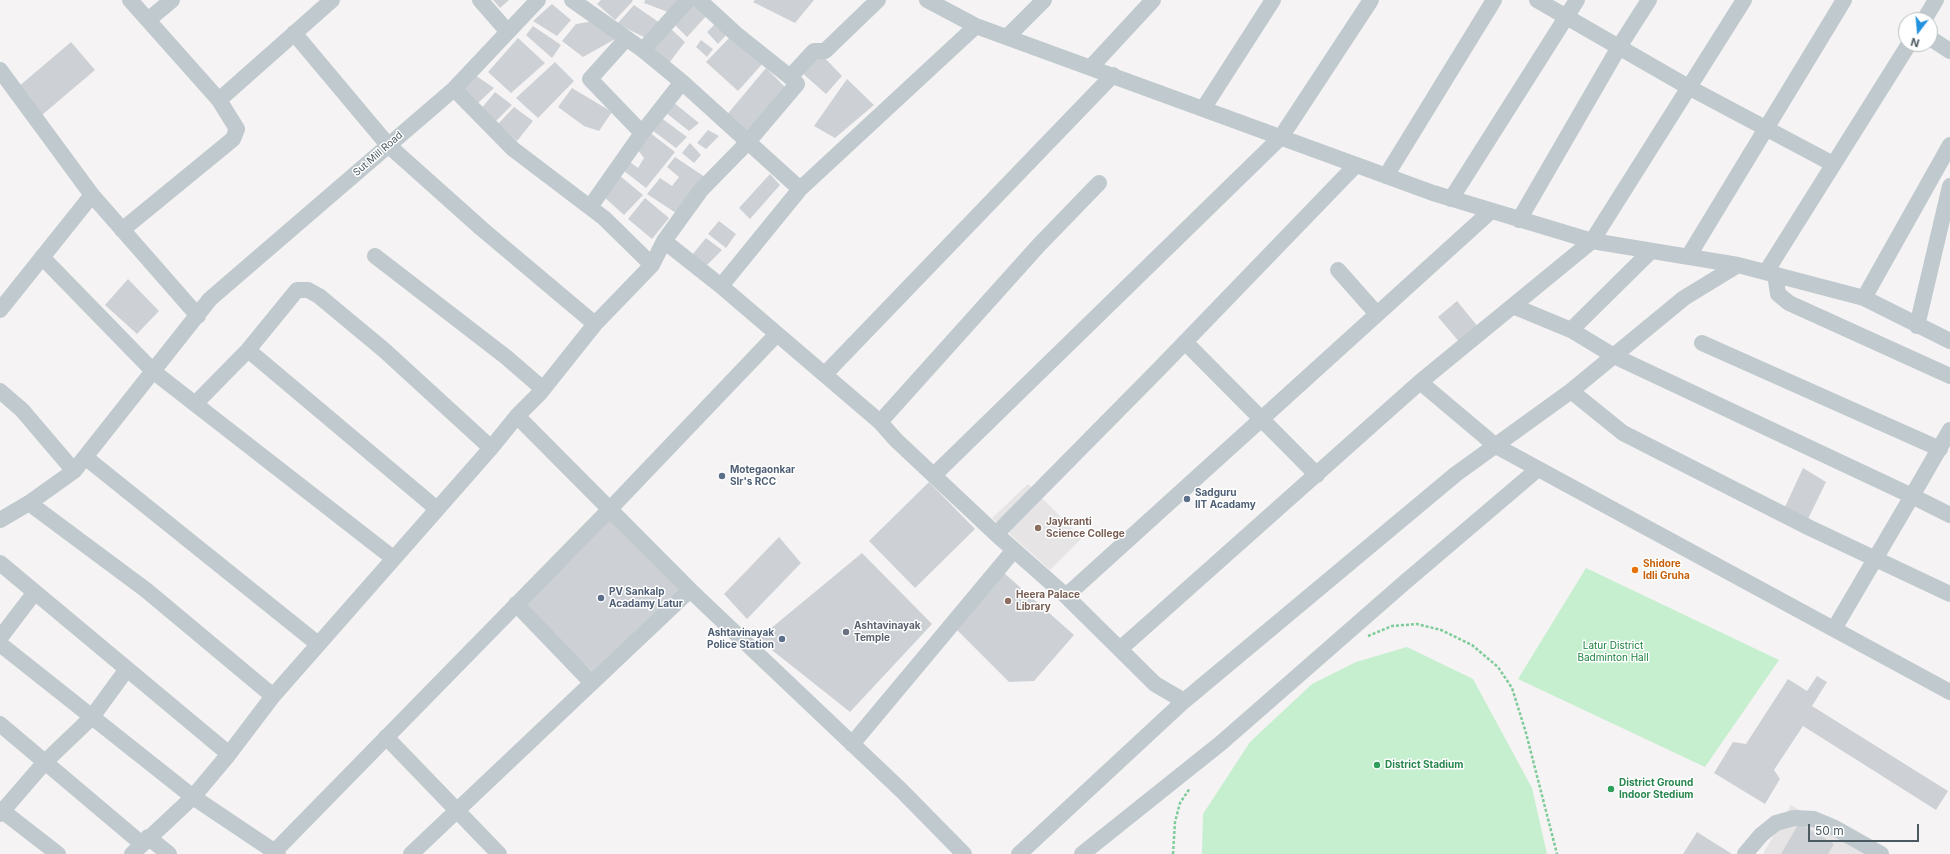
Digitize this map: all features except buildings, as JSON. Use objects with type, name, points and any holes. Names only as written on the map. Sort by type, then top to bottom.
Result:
[{"type":"street","points":[[122,230],[233,140],[237,132],[235,124],[219,100],[130,0]]},
{"type":"street","points":[[148,20],[172,0]]},
{"type":"street","points":[[219,100],[332,0]]},
{"type":"street","points":[[480,0],[508,32]]},
{"type":"street","name":"Sut Mill Road","points":[[0,520],[29,503],[74,471],[154,372],[210,299],[454,89],[538,0]]},
{"type":"street","points":[[572,0],[643,50],[682,82],[747,143],[800,189]]},
{"type":"street","points":[[643,50],[688,0]]},
{"type":"street","points":[[141,845],[192,797],[229,754],[273,696],[393,558],[492,448],[517,416],[543,389],[596,324],[652,265],[664,241],[701,190],[747,143],[797,84],[736,34],[699,0]]},
{"type":"street","points":[[790,77],[814,51],[825,51],[878,0]]},
{"type":"street","points":[[927,0],[976,26],[1451,199],[1592,241],[1738,265],[1864,298],[1917,326],[1950,341]]},
{"type":"street","points":[[1007,37],[1044,0]]},
{"type":"street","points":[[1091,67],[1153,0]]},
{"type":"street","points":[[1203,108],[1273,0]]},
{"type":"street","points":[[934,475],[1281,137],[1371,0]]},
{"type":"street","points":[[1386,176],[1494,0]]},
{"type":"street","points":[[1537,0],[1690,88],[1833,164]]},
{"type":"street","points":[[1451,199],[1577,0]]},
{"type":"street","points":[[1519,220],[1619,47],[1649,0]]},
{"type":"street","points":[[1120,650],[1420,382],[1592,241],[1690,88],[1744,0]]},
{"type":"street","points":[[1688,257],[1844,0]]},
{"type":"street","points":[[1929,12],[1936,0]]},
{"type":"street","points":[[721,286],[800,189],[976,26]]},
{"type":"street","points":[[294,33],[388,145],[482,229],[596,324]]},
{"type":"street","points":[[626,39],[590,79],[642,133]]},
{"type":"street","points":[[1938,43],[1950,51]]},
{"type":"street","points":[[1903,52],[1833,164],[1771,273],[1778,294],[1789,303],[1950,376]]},
{"type":"street","points":[[0,70],[92,194],[198,316]]},
{"type":"street","points":[[825,374],[1113,75]]},
{"type":"street","points":[[590,207],[642,133],[682,82]]},
{"type":"street","points":[[454,89],[513,149],[604,218],[652,265]]},
{"type":"street","points":[[1864,298],[1950,145]]},
{"type":"street","points":[[996,534],[1185,342],[1356,165]]},
{"type":"street","points":[[880,422],[1039,245],[1099,183]]},
{"type":"street","points":[[1917,326],[1950,186]]},
{"type":"street","points":[[0,310],[92,194]]},
{"type":"street","points":[[1066,596],[1491,211]]},
{"type":"street","points":[[664,241],[721,286],[880,422],[996,534],[1066,596],[1155,684],[1184,701]]},
{"type":"street","points":[[1571,330],[1652,251]]},
{"type":"street","points":[[375,256],[506,357],[543,389]]},
{"type":"street","points":[[42,257],[154,372],[393,558]]},
{"type":"street","points":[[1019,854],[1184,701],[1456,474],[1571,391],[1684,298],[1738,265]]},
{"type":"street","points":[[1338,270],[1376,314]]},
{"type":"street","points":[[195,404],[248,350],[297,290],[308,290],[319,296],[384,350],[492,448]]},
{"type":"street","points":[[1513,306],[1571,330],[1614,356],[1950,515]]},
{"type":"street","points":[[0,644],[192,797],[277,853],[386,737],[609,510],[777,334]]},
{"type":"street","points":[[1185,342],[1317,475]]},
{"type":"street","points":[[1702,343],[1940,449]]},
{"type":"street","points":[[248,350],[437,509]]},
{"type":"street","points":[[1420,382],[1496,446],[1950,692]]},
{"type":"street","points":[[0,391],[22,410],[74,471]]},
{"type":"street","points":[[1571,391],[1623,433],[1810,528],[1950,594]]},
{"type":"street","points":[[517,416],[690,590],[852,744],[964,854]]},
{"type":"street","points":[[1834,629],[1950,430]]},
{"type":"street","points":[[85,457],[318,644]]},
{"type":"street","points":[[1082,854],[1221,743],[1404,583],[1538,469]]},
{"type":"street","points":[[29,503],[146,590],[273,696]]},
{"type":"street","points":[[852,744],[1014,550]]},
{"type":"street","points":[[0,563],[229,754]]},
{"type":"street","points":[[411,854],[690,590]]},
{"type":"street","points":[[0,638],[35,592]]},
{"type":"street","points":[[516,604],[592,683]]},
{"type":"street","points":[[58,854],[1,811],[45,762],[92,717],[127,669]]},
{"type":"street","points":[[0,724],[141,845],[169,854]]},
{"type":"street","points":[[386,737],[498,854]]},
{"type":"street","points":[[1744,854],[1761,835],[1776,823],[1794,818],[1814,819],[1833,827],[1881,854]]},
{"type":"path","points":[[1367,636],[1392,626],[1417,624],[1441,630],[1472,645],[1498,667],[1512,688],[1526,733],[1558,854]]},
{"type":"path","points":[[1173,854],[1175,822],[1180,803],[1193,785]]},
{"type":"shaded area","name":"Jaykranti Science College","points":[[1028,484],[1082,538],[1050,570],[992,518]]},
{"type":"shaded area","points":[[1791,805],[1871,854],[1763,854]]},
{"type":"green space","name":"Latur District Badminton Hall","points":[[1586,568],[1779,660],[1705,767],[1518,679]]},
{"type":"green space","name":"District Stadium","points":[[1407,647],[1473,679],[1532,788],[1547,854],[1202,854],[1203,814],[1250,742],[1312,684],[1356,662]]},
{"type":"place","name":"Motegaonkar SIr's RCC","points":[[722,476]]},
{"type":"place","name":"Sadguru IIT Acadamy","points":[[1187,499]]},
{"type":"place","name":"Jaykranti Science College","points":[[1038,528]]},
{"type":"place","name":"Shidore Idli Gruha","points":[[1635,570]]},
{"type":"place","name":"PV Sankalp Acadamy Latur","points":[[601,598]]},
{"type":"place","name":"Heera Palace Library","points":[[1008,601]]},
{"type":"place","name":"Ashtavinayak Temple","points":[[846,632]]},
{"type":"place","name":"Ashtavinayak Police Station","points":[[782,639]]},
{"type":"place","name":"District Stadium","points":[[1377,765]]},
{"type":"place","name":"District Ground Indoor Stedium","points":[[1611,789]]}]
